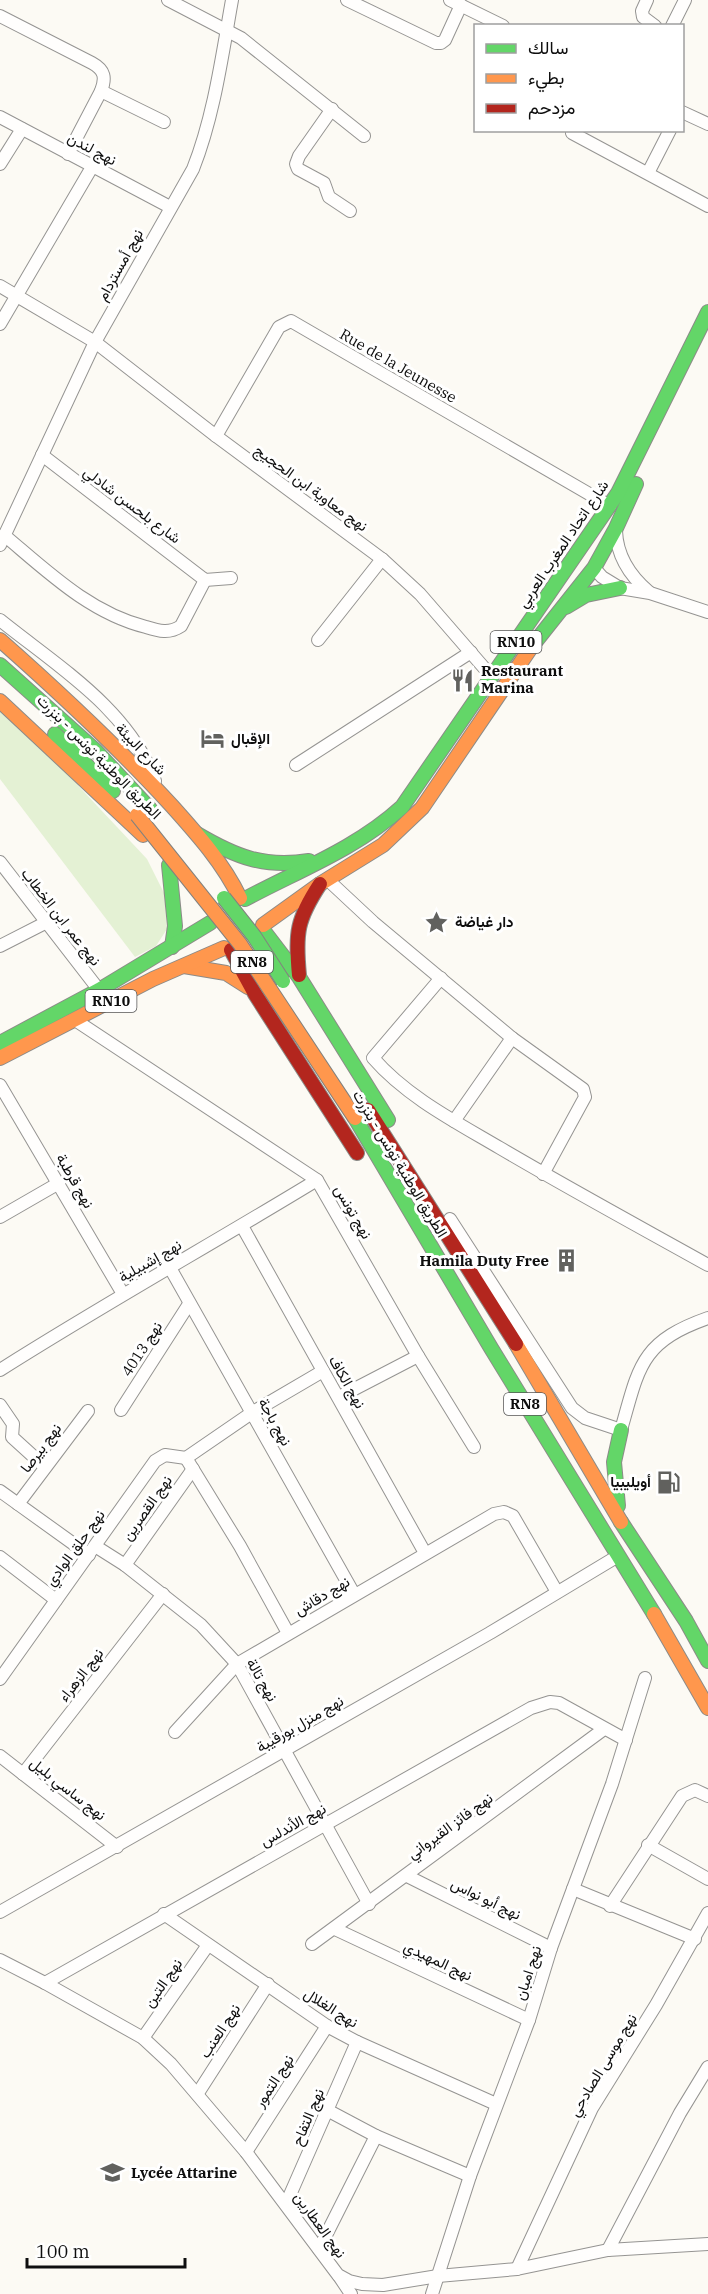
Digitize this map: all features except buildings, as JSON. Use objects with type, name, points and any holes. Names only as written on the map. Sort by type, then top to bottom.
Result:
[{"type":"main road","name":"شارع اتحاد المغرب العربي","points":[[242,898],[330,857],[374,831],[402,807],[610,506],[708,312]]},
{"type":"main road","name":"شارع اتحاد المغرب العربي","points":[[263,928],[324,882],[383,845],[422,808],[524,656],[594,568],[616,528],[708,339]]},
{"type":"main road","points":[[594,568],[598,534],[610,506]]},
{"type":"main road","points":[[555,616],[586,596],[620,588]]},
{"type":"main road","name":"شارع البيئة","points":[[0,640],[109,739],[158,791],[230,875],[242,898]]},
{"type":"main road","name":"الطريق الوطنية تونس - بنزرت","points":[[0,665],[96,751],[153,813]]},
{"type":"main road","name":"الطريق الوطنية تونس - بنزرت","points":[[0,685],[82,760],[137,815],[240,944],[355,1118],[616,1557],[644,1597],[707,1714]]},
{"type":"main road","points":[[0,701],[131,823],[206,909],[213,937],[228,949],[368,1169]]},
{"type":"main road","points":[[197,834],[228,852],[251,861],[294,864],[330,857]]},
{"type":"main road","points":[[169,865],[174,926],[172,947]]},
{"type":"main road","points":[[299,976],[297,927],[306,906],[324,882]]},
{"type":"main road","name":"RN8","points":[[218,892],[254,936],[288,988]]},
{"type":"main road","name":"RN10","points":[[0,1042],[99,990],[172,947],[210,922],[213,910],[220,903],[230,898],[242,898]]},
{"type":"main road","points":[[242,898],[258,908],[263,928],[299,976],[447,1215]]},
{"type":"main road","name":"RN10","points":[[0,1058],[153,979],[228,949],[248,948],[260,937],[263,928]]},
{"type":"main road","points":[[184,966],[214,968],[236,976],[255,994]]},
{"type":"main road","name":"الطريق الوطنية تونس - بنزرت","points":[[319,1035],[515,1343],[620,1520],[686,1621],[708,1661]]},
{"type":"main road","name":"RN8","points":[[447,1215],[515,1343]]},
{"type":"main road","points":[[398,1217],[471,1330],[506,1372]]},
{"type":"main road","points":[[620,1520],[614,1462],[621,1430]]},
{"type":"street","points":[[168,0],[248,43],[364,136]]},
{"type":"street","name":"نهج أمستردام","points":[[2,540],[95,342],[193,169],[200,150],[232,0]]},
{"type":"street","points":[[347,0],[441,43],[445,40],[456,3],[499,24]]},
{"type":"street","points":[[647,0],[642,12],[643,17],[652,24]]},
{"type":"street","points":[[673,24],[685,0]]},
{"type":"street","points":[[0,16],[98,66],[105,76],[101,91],[68,154]]},
{"type":"street","points":[[101,91],[164,122]]},
{"type":"street","points":[[332,109],[299,156],[296,164],[298,169],[324,183],[329,196],[350,211]]},
{"type":"street","points":[[684,113],[708,124]]},
{"type":"street","name":"نهج لندن","points":[[0,117],[170,207]]},
{"type":"street","points":[[0,164],[22,129]]},
{"type":"street","points":[[648,173],[669,132]]},
{"type":"street","points":[[572,133],[708,206]]},
{"type":"street","points":[[0,324],[92,167]]},
{"type":"street","name":"نهج معاوية ابن الحجيج","points":[[0,286],[95,342],[216,436],[382,559],[408,581],[492,677]]},
{"type":"street","name":"Rue de la Jeunesse","points":[[216,436],[279,327],[291,321],[610,506]]},
{"type":"street","name":"شارع بلحسن شادلي","points":[[42,455],[205,580]]},
{"type":"street","points":[[616,528],[616,540],[626,567],[650,593]]},
{"type":"street","points":[[2,540],[71,591],[112,616],[162,631],[175,630],[181,626],[205,580],[231,578]]},
{"type":"street","points":[[318,640],[382,559]]},
{"type":"street","points":[[594,568],[602,577],[620,588],[650,593],[708,612]]},
{"type":"street","points":[[0,620],[83,686],[111,712],[143,757],[158,791]]},
{"type":"street","points":[[296,765],[471,652]]},
{"type":"street","name":"نهج عمر ابن الخطاب","points":[[0,862],[99,990]]},
{"type":"street","points":[[324,882],[512,1038],[580,1085],[585,1096],[543,1173]]},
{"type":"street","points":[[0,945],[47,922]]},
{"type":"street","points":[[373,1059],[441,978]]},
{"type":"street","name":"نهج تونس","points":[[75,1020],[317,1180],[418,1356],[474,1447]]},
{"type":"street","points":[[454,1122],[512,1038]]},
{"type":"street","points":[[349,1058],[360,1055],[373,1059],[406,1089],[454,1122],[708,1264]]},
{"type":"street","name":"نهج قرطبة","points":[[0,1085],[123,1294]]},
{"type":"street","name":"نهج إشبيلية","points":[[0,1370],[169,1266],[242,1226],[317,1180]]},
{"type":"street","points":[[1,1216],[59,1184]]},
{"type":"street","points":[[447,1215],[572,1408],[585,1418],[621,1430],[642,1362],[666,1338],[708,1318]]},
{"type":"street","name":"نهج الكاف","points":[[242,1226],[425,1553]]},
{"type":"street","name":"نهج باجة","points":[[169,1266],[354,1594]]},
{"type":"street","name":"نهج 4013","points":[[121,1410],[189,1304]]},
{"type":"street","points":[[339,1397],[418,1356]]},
{"type":"street","name":"نهج القصرين","points":[[125,1565],[189,1463],[253,1412],[323,1371]]},
{"type":"street","points":[[0,1405],[14,1424],[12,1437],[45,1467]]},
{"type":"street","name":"نهج بيرصا","points":[[18,1504],[88,1411]]},
{"type":"street","name":"نهج حلق الوادي","points":[[0,1679],[155,1461],[165,1455],[189,1463]]},
{"type":"street","points":[[189,1463],[240,1546],[288,1633]]},
{"type":"street","name":"نهج تالة","points":[[0,1491],[92,1550],[125,1565],[201,1625],[237,1664],[369,1904]]},
{"type":"street","name":"نهج دقاش","points":[[175,1732],[237,1664],[494,1514],[504,1512],[513,1516],[557,1592]]},
{"type":"street","points":[[0,1557],[56,1600]]},
{"type":"street","name":"نهج منزل بورقيبة","points":[[0,1912],[490,1633],[616,1557]]},
{"type":"street","name":"نهج الزهراء","points":[[23,1774],[163,1594]]},
{"type":"street","points":[[0,1656],[10,1664]]},
{"type":"street","name":"نهج امبان","points":[[432,2294],[470,2176],[529,2020],[551,1948],[626,1740],[645,1678]]},
{"type":"street","name":"نهج الأندلس","points":[[45,1983],[531,1708],[550,1702],[559,1703],[604,1729]]},
{"type":"street","points":[[604,1729],[626,1740]]},
{"type":"street","name":"نهج فائز القيرواني","points":[[312,1944],[604,1729]]},
{"type":"street","name":"نهج ساسي بليل","points":[[0,1756],[117,1847]]},
{"type":"street","points":[[610,1905],[682,1796],[695,1790],[708,1796]]},
{"type":"street","points":[[648,1845],[708,1879]]},
{"type":"street","name":"نهج أبو نواس","points":[[407,1876],[551,1948]]},
{"type":"street","points":[[573,1889],[695,1939]]},
{"type":"street","name":"نهج موسى الصادحي","points":[[517,2269],[592,2108],[695,1939],[708,1913]]},
{"type":"street","name":"نهج الغلال","points":[[164,1914],[327,2026],[357,2042],[496,2104]]},
{"type":"street","name":"نهج المهيدي","points":[[335,1929],[529,2020]]},
{"type":"street","name":"نهج التين","points":[[143,2038],[208,1945]]},
{"type":"street","name":"نهج العطارين","points":[[0,1960],[143,2038],[198,2093],[246,2152],[338,2275],[349,2281],[362,2284],[383,2284],[438,2276],[517,2269],[608,2250],[705,2245]]},
{"type":"street","name":"نهج العنب","points":[[198,2093],[267,1984]]},
{"type":"street","name":"نهج التمور","points":[[246,2152],[327,2026]]},
{"type":"street","name":"نهج التفاح","points":[[286,2204],[357,2042]]},
{"type":"street","points":[[608,2250],[680,2113],[708,2067]]},
{"type":"street","points":[[327,2110],[376,2136],[470,2176]]},
{"type":"street","points":[[320,2249],[376,2136]]},
{"type":"street","points":[[338,2275],[351,2294]]},
{"type":"green space","points":[[0,712],[71,778],[147,859],[164,893],[167,929],[156,946],[135,957],[0,779]]},
{"type":"traffic: fast","points":[[245,899],[346,847],[366,835],[402,807],[618,493],[708,312]]},
{"type":"traffic: fast","points":[[532,646],[594,568],[636,484]]},
{"type":"traffic: fast","points":[[566,607],[586,595],[620,588]]},
{"type":"traffic: fast","points":[[0,665],[96,751],[150,809]]},
{"type":"traffic: fast","points":[[55,734],[113,791]]},
{"type":"traffic: fast","points":[[197,834],[225,849],[251,859],[278,863],[309,861]]},
{"type":"traffic: fast","points":[[169,865],[175,926],[172,947]]},
{"type":"traffic: fast","points":[[224,898],[254,936],[283,981]]},
{"type":"traffic: fast","points":[[0,1043],[99,990],[210,923]]},
{"type":"traffic: fast","points":[[263,930],[299,977],[388,1120]]},
{"type":"traffic: fast","points":[[355,1118],[491,1348],[654,1614]]},
{"type":"traffic: fast","points":[[618,1506],[614,1462],[621,1430]]},
{"type":"traffic: fast","points":[[621,1522],[686,1621],[708,1661]]},
{"type":"traffic: slow","points":[[0,640],[88,721],[172,806],[218,861],[240,898]]},
{"type":"traffic: slow","points":[[263,925],[320,884],[383,845],[422,808],[532,646]]},
{"type":"traffic: slow","points":[[0,701],[143,835]]},
{"type":"traffic: slow","points":[[137,815],[240,944],[355,1118]]},
{"type":"traffic: slow","points":[[0,1058],[153,979],[224,948]]},
{"type":"traffic: slow","points":[[184,966],[226,973],[248,987]]},
{"type":"traffic: slow","points":[[516,1344],[621,1522]]},
{"type":"traffic: slow","points":[[654,1614],[708,1708]]},
{"type":"traffic: jam","points":[[299,975],[297,948],[299,927],[306,907],[320,884]]},
{"type":"traffic: jam","points":[[231,950],[255,994],[357,1153]]},
{"type":"traffic: jam","points":[[368,1110],[516,1344]]},
{"type":"place","name":"Restaurant Marina","points":[[463,680]]},
{"type":"place","name":"الإقبال","points":[[213,739]]},
{"type":"place","name":"دار غياضة","points":[[437,922]]},
{"type":"place","name":"Hamila Duty Free","points":[[567,1261]]},
{"type":"place","name":"أويليبيا","points":[[669,1482]]},
{"type":"place","name":"Lycée Attarine","points":[[113,2173]]}]
